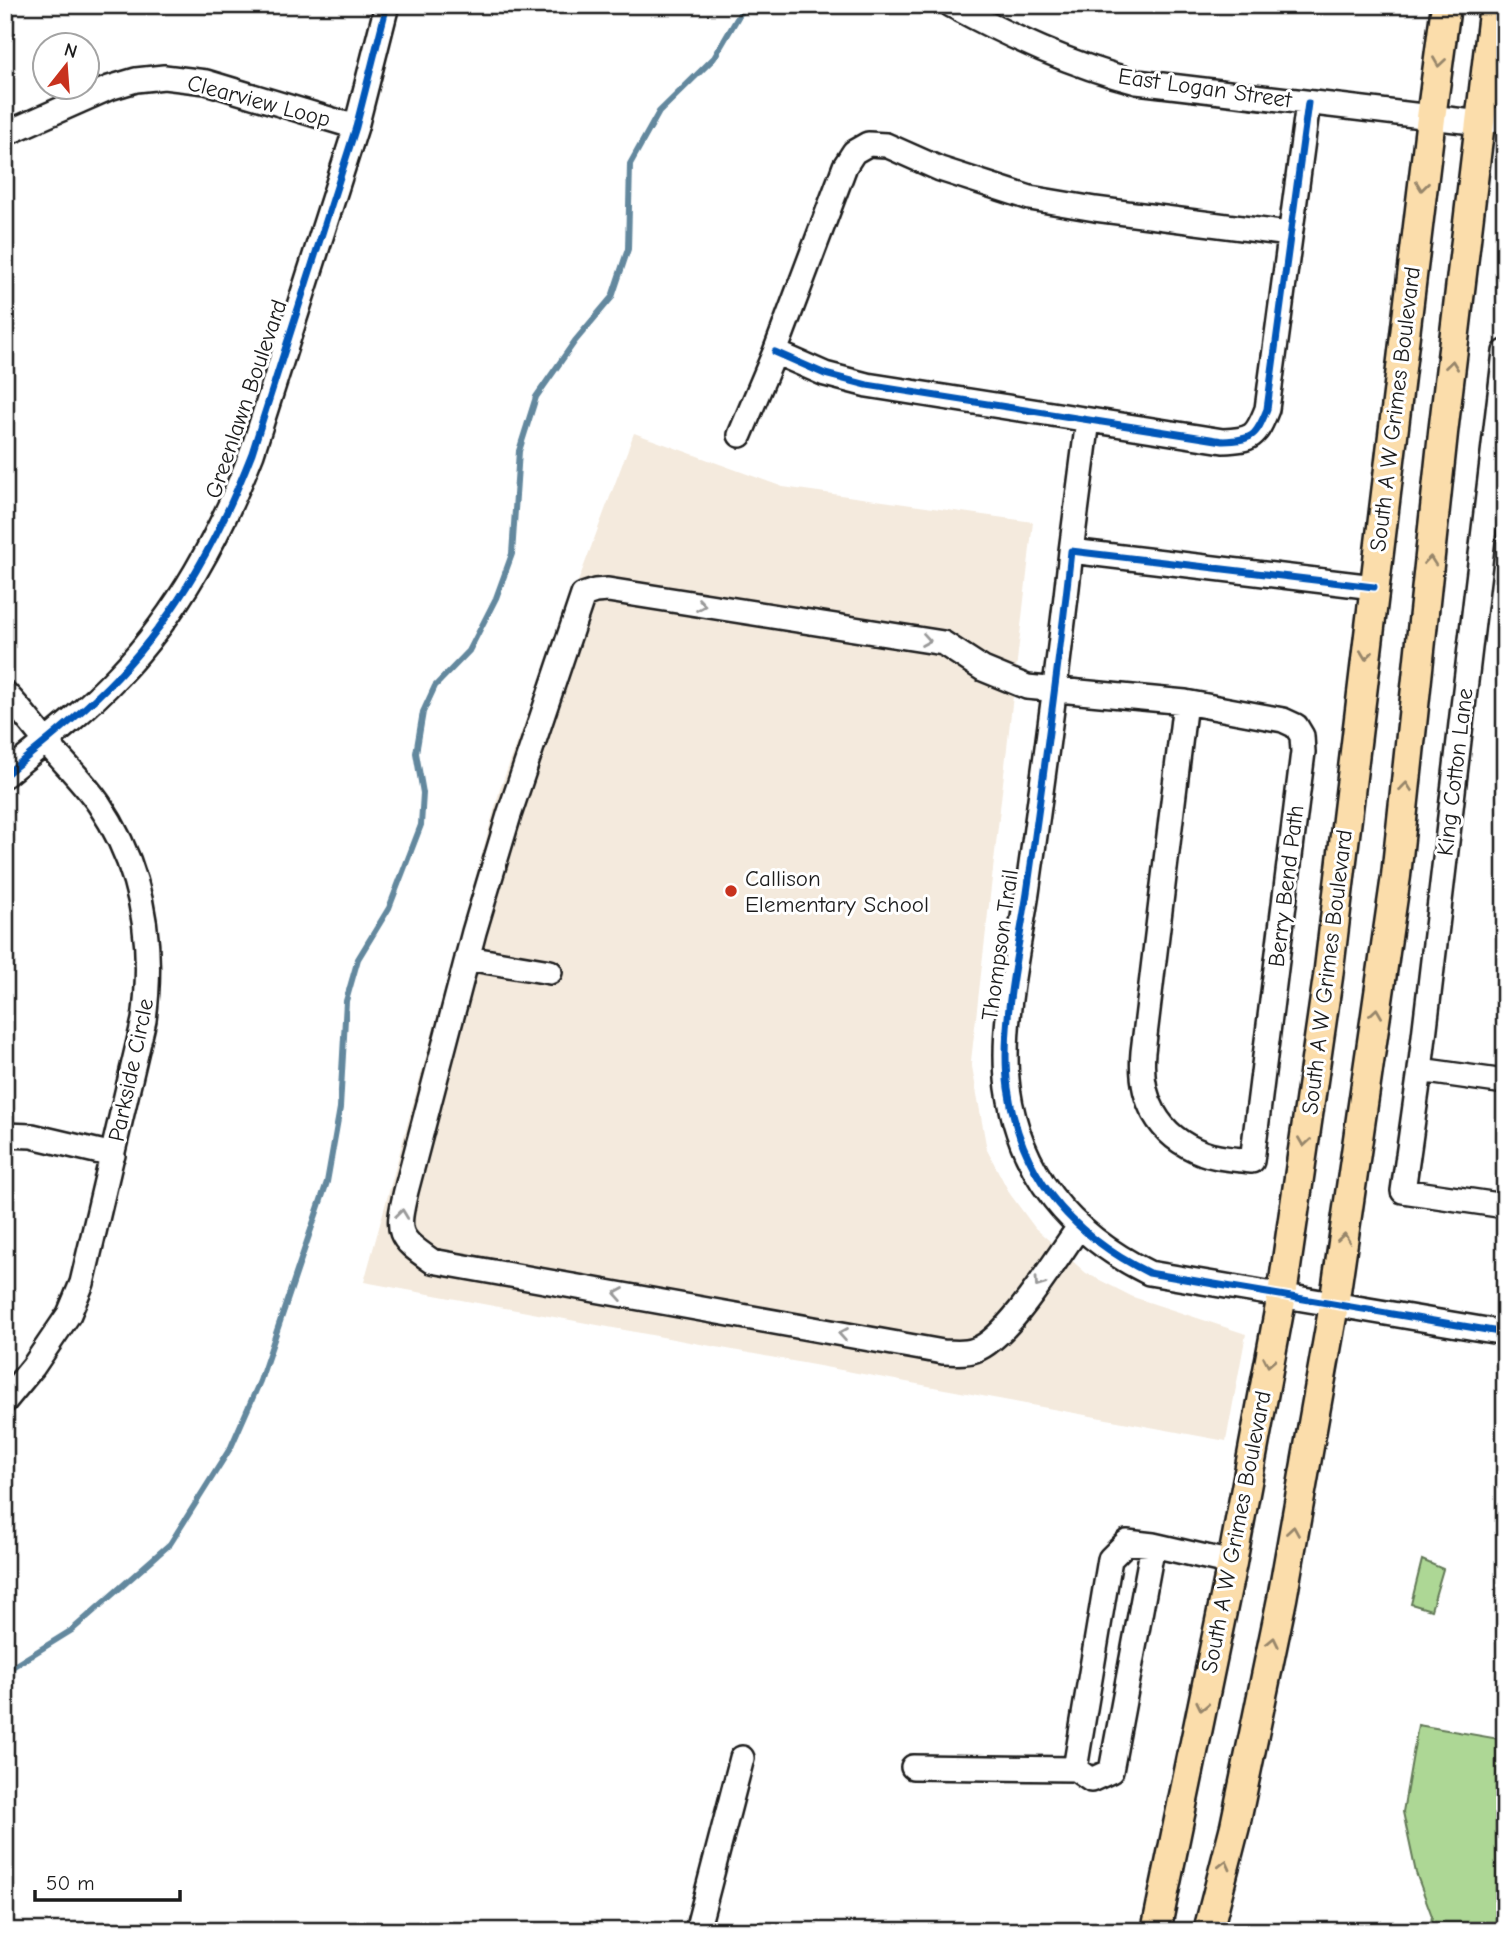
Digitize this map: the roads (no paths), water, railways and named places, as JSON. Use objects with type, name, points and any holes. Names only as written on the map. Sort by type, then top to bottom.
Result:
[{"type":"main road","name":"South A W Grimes Boulevard","points":[[1156,1931],[1232,1563],[1282,1295],[1328,977],[1446,5]]},
{"type":"main road","points":[[1208,1931],[1235,1826],[1282,1599],[1334,1305],[1396,876],[1443,433],[1497,126],[1494,5]]},
{"type":"street","name":"Greenlawn Boulevard","points":[[5,775],[84,710],[127,666],[159,628],[213,542],[252,453],[356,127],[387,5]]},
{"type":"street","name":"East Logan Street","points":[[951,5],[999,30],[1095,71],[1138,82],[1497,126]]},
{"type":"street","name":"Clearview Loop","points":[[5,134],[109,88],[136,80],[164,77],[205,82],[356,127]]},
{"type":"street","points":[[775,352],[825,374],[867,385],[1223,441],[1246,440],[1259,429],[1267,410],[1308,103]]},
{"type":"street","points":[[740,435],[775,352],[845,166],[854,152],[868,144],[887,145],[940,169],[1030,198],[1289,234]]},
{"type":"street","name":"King Cotton Lane","points":[[1505,352],[1503,390],[1403,1191],[1505,1206]]},
{"type":"street","name":"Thompson Trail","points":[[1088,420],[1056,689],[1008,1026],[1007,1074],[1014,1114],[1021,1140],[1034,1169],[1049,1194],[1079,1227],[1121,1260],[1149,1273],[1505,1333]]},
{"type":"street","points":[[1071,551],[1374,587]]},
{"type":"street","points":[[1079,1227],[1004,1328],[977,1350],[961,1353],[930,1350],[432,1261],[405,1242],[400,1228],[402,1209],[467,958],[509,816],[583,595],[608,590],[943,643],[983,669],[1027,687],[1185,702]]},
{"type":"street","points":[[5,693],[46,742]]},
{"type":"street","name":"Berry Bend Path","points":[[1185,702],[1283,720],[1296,726],[1302,736],[1303,752],[1252,1161],[1202,1153],[1186,1144],[1158,1120],[1143,1089],[1143,1052],[1185,702]]},
{"type":"street","name":"Parkside Circle","points":[[5,1401],[33,1367],[69,1314],[87,1267],[145,1020],[149,985],[149,950],[144,915],[136,881],[116,833],[79,778],[46,742]]},
{"type":"street","points":[[467,958],[550,972]]},
{"type":"street","points":[[1420,1070],[1505,1082]]},
{"type":"street","points":[[5,1135],[32,1136],[113,1155]]},
{"type":"street","points":[[1075,1769],[1110,1559],[1127,1542],[1153,1545],[1232,1563]]},
{"type":"street","points":[[913,1768],[1075,1769],[1091,1780],[1111,1771],[1153,1545]]},
{"type":"street","points":[[697,1931],[742,1758]]},
{"type":"waterway","points":[[5,1674],[72,1630],[170,1544],[231,1447],[260,1381],[327,1182],[340,1108],[346,1001],[358,959],[389,908],[421,825],[423,793],[416,753],[423,712],[435,686],[469,651],[496,598],[512,554],[519,451],[536,397],[575,341],[612,297],[628,249],[630,164],[659,112],[714,58],[745,5]]},
{"type":"place","name":"Callison Elementary School","points":[[731,891]]}]
